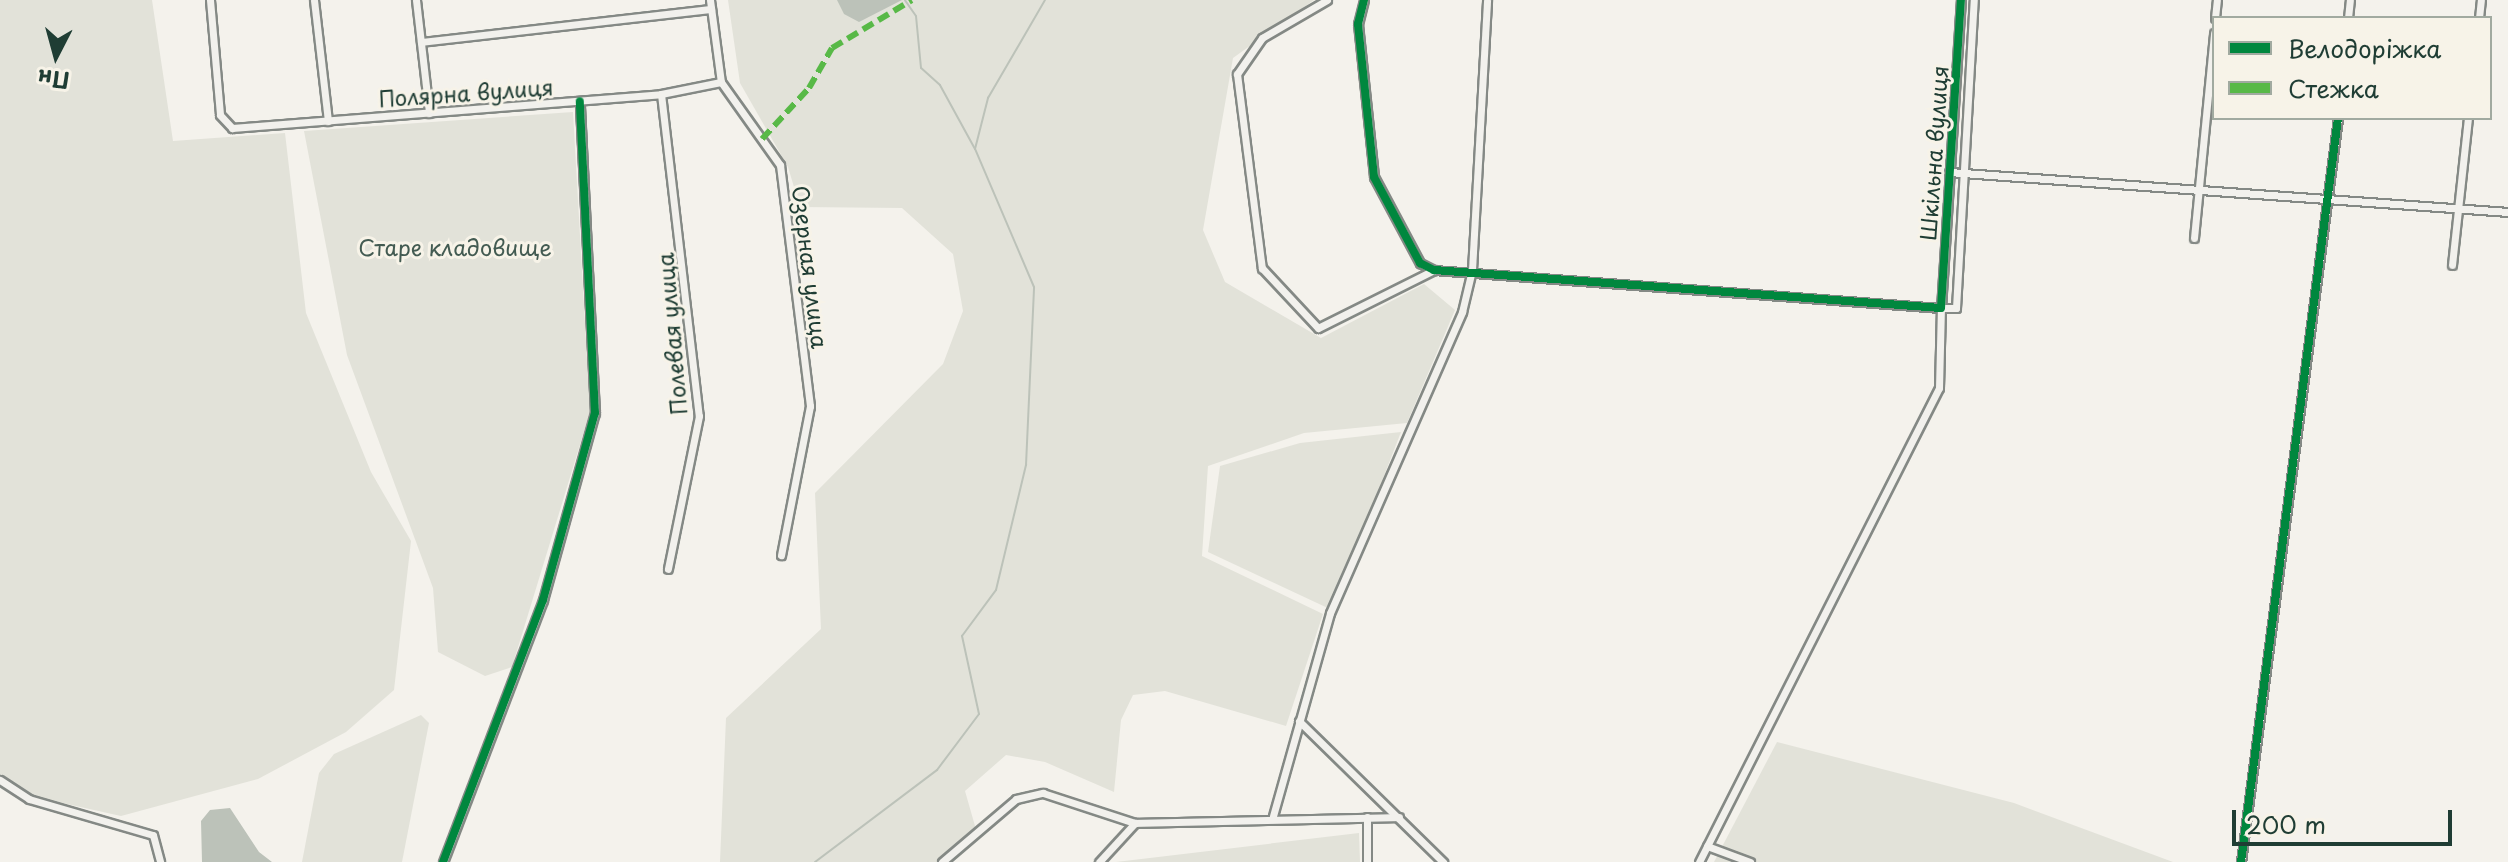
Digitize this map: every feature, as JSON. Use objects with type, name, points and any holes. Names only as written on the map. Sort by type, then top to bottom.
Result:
[{"type":"street","name":"Полярна вулиця","points":[[210,0],[220,115],[232,128],[661,94],[721,82]]},
{"type":"street","points":[[314,0],[328,121]]},
{"type":"street","points":[[416,0],[429,113]]},
{"type":"street","points":[[1327,0],[1262,38],[1237,74],[1262,268],[1318,328],[1434,270],[1472,270],[1941,308]]},
{"type":"street","points":[[1364,0],[1358,24],[1374,177],[1420,263],[1434,270]]},
{"type":"street","points":[[1273,816],[1330,613],[1462,312],[1472,270],[1487,0]]},
{"type":"street","name":"Шкільна вулиця","points":[[1699,862],[1939,388],[1941,308],[1961,0]]},
{"type":"street","name":"Шкільна вулиця","points":[[1941,308],[1956,308],[1974,0]]},
{"type":"street","points":[[421,42],[711,4]]},
{"type":"street","name":"Озерная улица","points":[[711,4],[721,82],[780,165],[784,195],[810,406],[781,555]]},
{"type":"street","points":[[2194,238],[2212,52]]},
{"type":"street","name":"Полевая улица","points":[[661,94],[699,416],[668,569]]},
{"type":"street","points":[[443,862],[543,600],[595,413],[580,101]]},
{"type":"street","points":[[2241,862],[2322,264],[2338,120]]},
{"type":"street","points":[[2452,265],[2468,120]]},
{"type":"street","points":[[1949,172],[2508,212]]},
{"type":"street","points":[[1299,721],[1443,862]]},
{"type":"street","points":[[0,780],[29,799],[153,835],[160,862]]},
{"type":"street","points":[[942,862],[1016,799],[1043,793],[1135,823],[1253,826],[1273,816],[1399,817]]},
{"type":"street","points":[[1367,817],[1367,862]]},
{"type":"street","points":[[1099,862],[1135,823]]},
{"type":"street","points":[[1707,846],[1750,862]]},
{"type":"green space","points":[[0,0],[152,0],[173,141],[285,133],[306,313],[371,472],[411,541],[394,690],[346,732],[258,779],[121,816],[22,794],[0,774]]},
{"type":"green space","points":[[728,0],[1314,0],[1233,58],[1203,230],[1225,282],[1321,338],[1424,284],[1455,310],[1407,423],[1304,433],[1208,466],[1202,556],[1323,614],[1286,726],[1165,691],[1133,695],[1121,720],[1114,792],[1045,762],[1006,755],[965,791],[977,833],[940,862],[720,862],[726,718],[821,629],[815,493],[943,364],[963,311],[953,254],[902,208],[800,207],[788,167],[740,83]]},
{"type":"green space","name":"Старе кладовище","points":[[573,112],[590,412],[512,667],[485,676],[438,652],[433,588],[347,355],[304,131]]},
{"type":"green space","points":[[1401,432],[1332,610],[1208,552],[1220,466],[1300,443]]},
{"type":"green space","points":[[421,715],[429,723],[402,862],[302,862],[319,773],[334,754]]},
{"type":"green space","points":[[1777,742],[2014,803],[2173,862],[1714,862]]},
{"type":"green space","points":[[1359,833],[1360,862],[1116,862]]},
{"type":"shaded area","points":[[837,0],[902,0],[859,22],[844,14]]},
{"type":"shaded area","points":[[230,808],[259,852],[272,862],[202,862],[201,821],[210,810]]},
{"type":"waterway","points":[[815,862],[937,770],[979,714],[962,636],[996,590],[1026,465],[1034,287],[975,149],[940,85],[921,68],[916,16],[905,0]]},
{"type":"waterway","points":[[975,149],[988,98],[1045,0]]},
{"type":"marked path","points":[[762,139],[809,88],[832,48],[912,0]]},
{"type":"cycle path","points":[[1364,0],[1358,24],[1374,177],[1420,263],[1434,270],[1941,308],[1961,0]]},
{"type":"cycle path","points":[[443,862],[543,600],[595,413],[580,101]]},
{"type":"cycle path","points":[[2241,862],[2338,120]]}]
